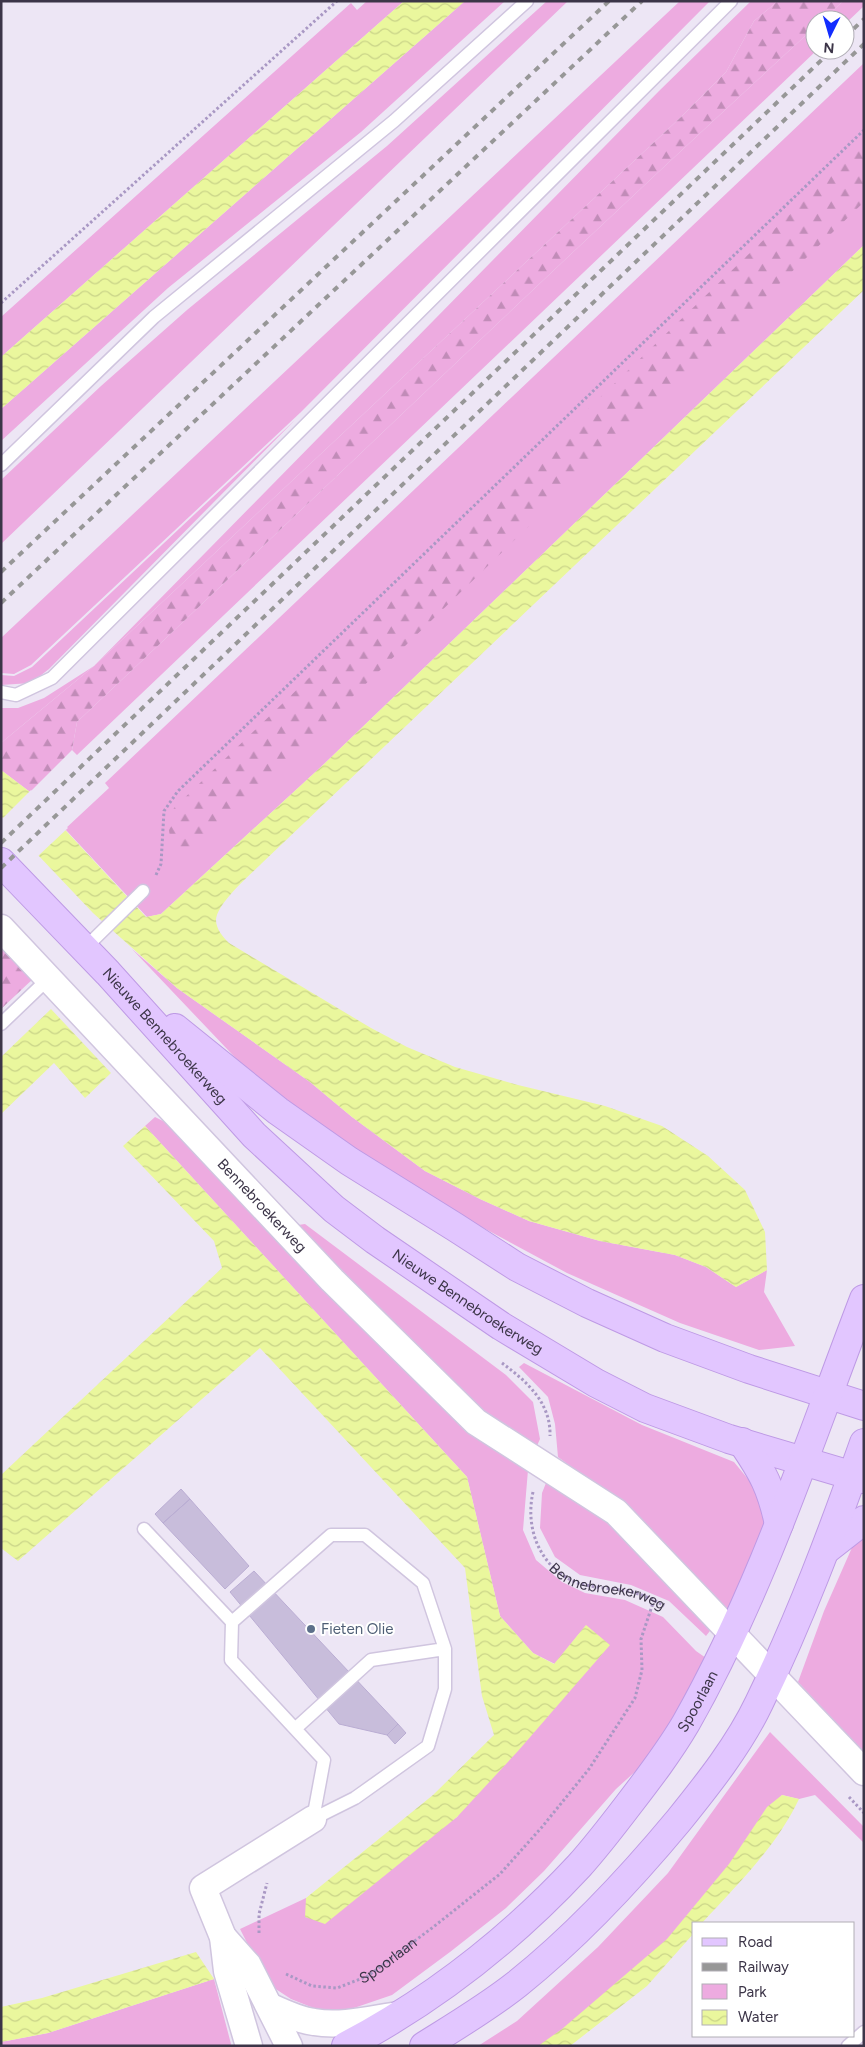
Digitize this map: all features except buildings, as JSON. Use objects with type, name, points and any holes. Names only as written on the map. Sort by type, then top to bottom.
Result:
[{"type":"main road","points":[[1,862],[108,973]]},
{"type":"main road","name":"Nieuwe Bennebroekerweg","points":[[108,973],[278,1111],[349,1161],[517,1268],[665,1338],[749,1369],[864,1406]]},
{"type":"main road","name":"Nieuwe Bennebroekerweg","points":[[108,973],[254,1135],[334,1209],[375,1240],[501,1326],[596,1383],[644,1408],[742,1442],[858,1478]]},
{"type":"main road","name":"Spoorlaan","points":[[346,2046],[399,2015],[463,1971],[525,1919],[581,1864],[666,1755],[686,1723],[750,1596],[804,1461],[864,1299]]},
{"type":"main road","points":[[742,1442],[765,1477],[773,1496],[779,1524]]},
{"type":"main road","points":[[424,2046],[516,1985],[577,1932],[631,1877],[694,1802],[724,1761],[759,1704],[858,1478],[864,1443]]},
{"type":"main road","points":[[826,1550],[864,1520]]},
{"type":"street","name":"Bennebroekerweg","points":[[1,928],[332,1280],[476,1422],[616,1512],[864,1772]]},
{"type":"street","points":[[288,2046],[248,1965],[224,1937],[203,1888],[273,1842],[313,1819]]},
{"type":"street","points":[[224,1937],[227,1971],[250,2046]]},
{"type":"street","name":"Spoorlaan","points":[[270,2007],[315,2023],[343,2024],[399,2015]]},
{"type":"lane","points":[[1,465],[154,317],[394,121],[527,1]]},
{"type":"lane","points":[[1,692],[16,695],[52,678],[730,1]]},
{"type":"lane","points":[[84,949],[143,891]]},
{"type":"lane","points":[[1,1024],[48,979]]},
{"type":"lane","points":[[144,1529],[232,1622],[232,1660],[324,1760],[313,1819]]},
{"type":"lane","points":[[232,1622],[330,1535],[365,1535],[423,1583],[445,1649],[445,1689],[428,1746],[355,1798],[313,1819]]},
{"type":"lane","points":[[296,1728],[371,1660],[445,1649]]},
{"type":"lane","points":[[848,2046],[864,2032]]},
{"type":"path","points":[[1,303],[337,1]]},
{"type":"path","points":[[143,891],[156,875],[161,864],[164,811],[178,791],[864,130]]},
{"type":"path","name":"Bennebroekerweg","points":[[541,1465],[531,1500],[530,1515],[535,1542],[549,1563],[574,1581],[630,1592],[654,1600],[666,1607]]},
{"type":"path","name":"Spoorlaan","points":[[280,1969],[288,1976],[312,1986],[337,1988],[368,1976],[500,1874],[542,1827],[589,1769],[635,1698],[642,1670],[640,1639],[654,1600]]},
{"type":"path","points":[[844,1793],[864,1813]]},
{"type":"path","points":[[259,1941],[259,1914],[269,1876],[273,1842]]},
{"type":"green space","points":[[367,1],[404,1],[1,357],[1,317],[351,3],[357,10]]},
{"type":"green space","points":[[465,1],[505,1],[361,132],[168,288],[1,441],[1,409]]},
{"type":"green space","points":[[547,1],[568,1],[1,544],[1,480],[101,386],[187,310],[387,146]]},
{"type":"green space","points":[[680,1],[710,1],[301,412],[31,665],[14,674],[1,673],[1,638]]},
{"type":"green space","points":[[751,1],[778,1],[754,21],[726,72],[681,117],[94,666],[659,91]]},
{"type":"green space","points":[[778,1],[843,1],[834,10],[805,10],[805,36],[537,286],[77,722],[72,750],[30,792],[1,770],[1,743],[94,666],[681,117],[726,72],[754,21]]},
{"type":"green space","points":[[843,1],[864,1],[864,6],[855,15],[855,10],[834,10]]},
{"type":"green space","points":[[805,36],[805,60],[807,60],[77,755],[72,750],[77,722]]},
{"type":"green space","points":[[864,63],[864,245],[323,765],[161,914],[147,917],[65,829],[109,788],[105,783]]},
{"type":"green space","points":[[864,143],[864,202],[192,852],[175,847],[170,837],[169,828],[174,808]]},
{"type":"green space","points":[[295,420],[49,669],[31,683],[1,685],[1,675],[14,676],[32,667]]},
{"type":"green space","points":[[94,666],[1,743],[1,708],[18,708],[44,698]]},
{"type":"green space","points":[[1,941],[35,977],[1,1009]]},
{"type":"green space","points":[[132,949],[177,988],[310,1082],[352,1117],[425,1171],[480,1199],[529,1221],[600,1241],[675,1255],[706,1267],[736,1287],[767,1270],[764,1292],[795,1346],[759,1350],[680,1323],[567,1273],[398,1182],[266,1090]]},
{"type":"green space","points":[[155,1117],[175,1127],[465,1431],[528,1470],[523,1530],[536,1560],[562,1582],[585,1593],[625,1600],[663,1617],[696,1651],[706,1658],[659,1750],[616,1789],[544,1871],[506,1908],[392,1995],[351,2009],[316,2009],[291,1999],[268,1984],[240,1929],[306,1898],[306,1917],[457,1817],[586,1625],[555,1664],[533,1653],[500,1616],[467,1477],[145,1126]]},
{"type":"green space","points":[[305,1224],[506,1375],[533,1402],[540,1439],[536,1448],[494,1425],[298,1225]]},
{"type":"green space","points":[[524,1363],[642,1425],[734,1462],[757,1490],[765,1528],[728,1612],[625,1506],[558,1457],[555,1424],[548,1397],[519,1367]]},
{"type":"green space","points":[[548,1478],[604,1516],[713,1627],[706,1636],[669,1601],[631,1585],[580,1575],[555,1557],[540,1528],[542,1493]]},
{"type":"green space","points":[[864,1535],[864,1753],[798,1682],[824,1611],[854,1543]]},
{"type":"green space","points":[[770,1732],[864,1827],[864,1843],[815,1795],[799,1799],[782,1795],[695,1922],[692,1922],[692,1925],[561,2046],[478,2046],[517,2021],[598,1947],[668,1873]]},
{"type":"green space","points":[[214,1979],[230,2046],[1,2046],[1,2042],[48,2033]]},
{"type":"water","points":[[404,1],[465,1],[1,409],[1,357]]},
{"type":"water","points":[[864,245],[864,290],[250,875],[228,898],[218,913],[216,920],[219,930],[229,943],[371,1028],[407,1047],[455,1067],[518,1085],[605,1106],[662,1126],[708,1156],[745,1190],[765,1232],[767,1270],[736,1287],[706,1267],[675,1255],[600,1241],[529,1221],[425,1171],[352,1117],[310,1082],[177,988],[93,913],[1,816],[1,770],[30,792],[146,917],[161,914],[323,765]]},
{"type":"water","points":[[51,1009],[111,1073],[85,1098],[54,1063],[1,1114],[1,1057]]},
{"type":"water","points":[[145,1126],[467,1477],[500,1616],[533,1653],[554,1664],[586,1625],[610,1645],[518,1751],[457,1817],[325,1924],[305,1917],[306,1898],[433,1795],[494,1735],[482,1696],[465,1568],[260,1348],[18,1561],[1,1548],[1,1475],[222,1268],[214,1241],[123,1146]]},
{"type":"water","points":[[782,1795],[799,1799],[768,1849],[703,1922],[692,1922],[692,1935],[647,1986],[570,2046],[538,2046],[562,2029],[667,1939],[729,1864],[767,1807]]},
{"type":"water","points":[[196,1952],[214,1979],[48,2033],[1,2042],[1,2007],[42,1998]]},
{"type":"pier","points":[[31,790],[68,828],[37,857],[1,820]]},
{"type":"railway","points":[[1,572],[609,1]]},
{"type":"railway","points":[[1,603],[642,1]]},
{"type":"railway","points":[[855,28],[864,19]]},
{"type":"railway","points":[[1,868],[864,44]]},
{"type":"railway","points":[[1,843],[822,60]]},
{"type":"place","name":"Fieten Olie","points":[[311,1629]]}]
